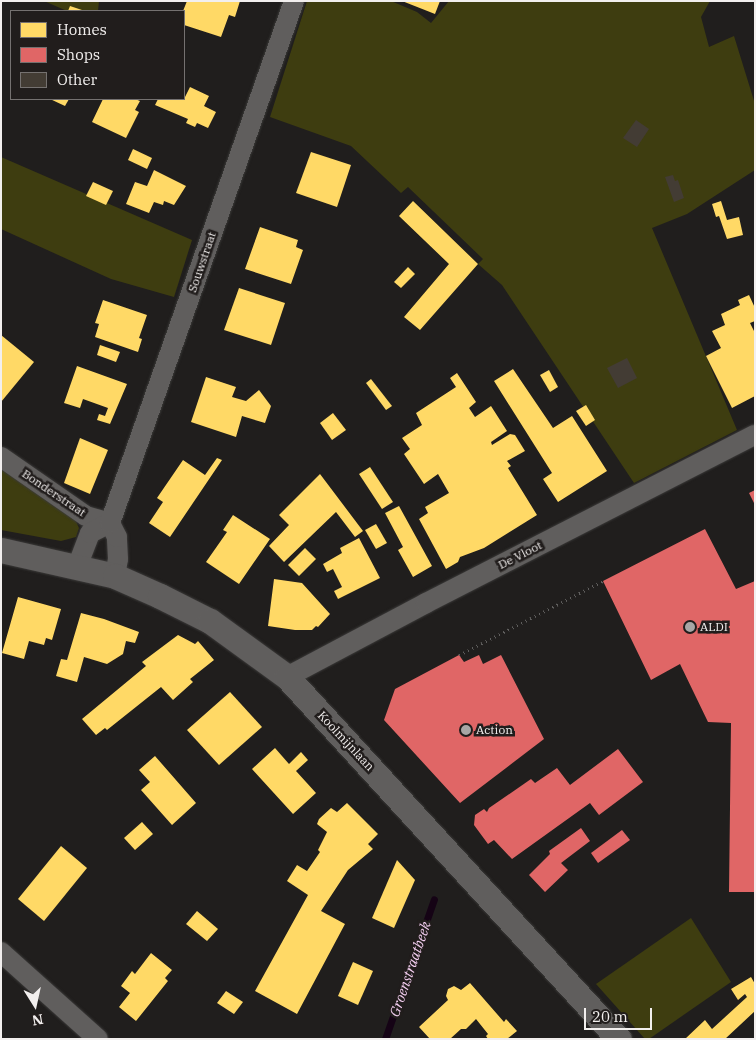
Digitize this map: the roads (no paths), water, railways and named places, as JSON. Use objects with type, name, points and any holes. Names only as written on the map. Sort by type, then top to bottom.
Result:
[{"type":"street","name":"Souwstraat","points":[[110,523],[294,1]]},
{"type":"street","name":"De Vloot","points":[[287,677],[426,603],[755,435]]},
{"type":"street","name":"Bonderstraat","points":[[1,457],[86,516],[110,523]]},
{"type":"street","points":[[77,567],[90,533],[110,523],[117,537],[118,559],[115,576]]},
{"type":"street","name":"Koolmijnlaan","points":[[1,550],[115,576],[210,621],[287,677],[619,1039]]},
{"type":"street","points":[[1,952],[98,1039]]},
{"type":"waterway","name":"Groenstraatbeek","points":[[385,1039],[434,899]]},
{"type":"place","name":"ALDI","points":[[690,627]]},
{"type":"place","name":"Action","points":[[466,730]]}]
